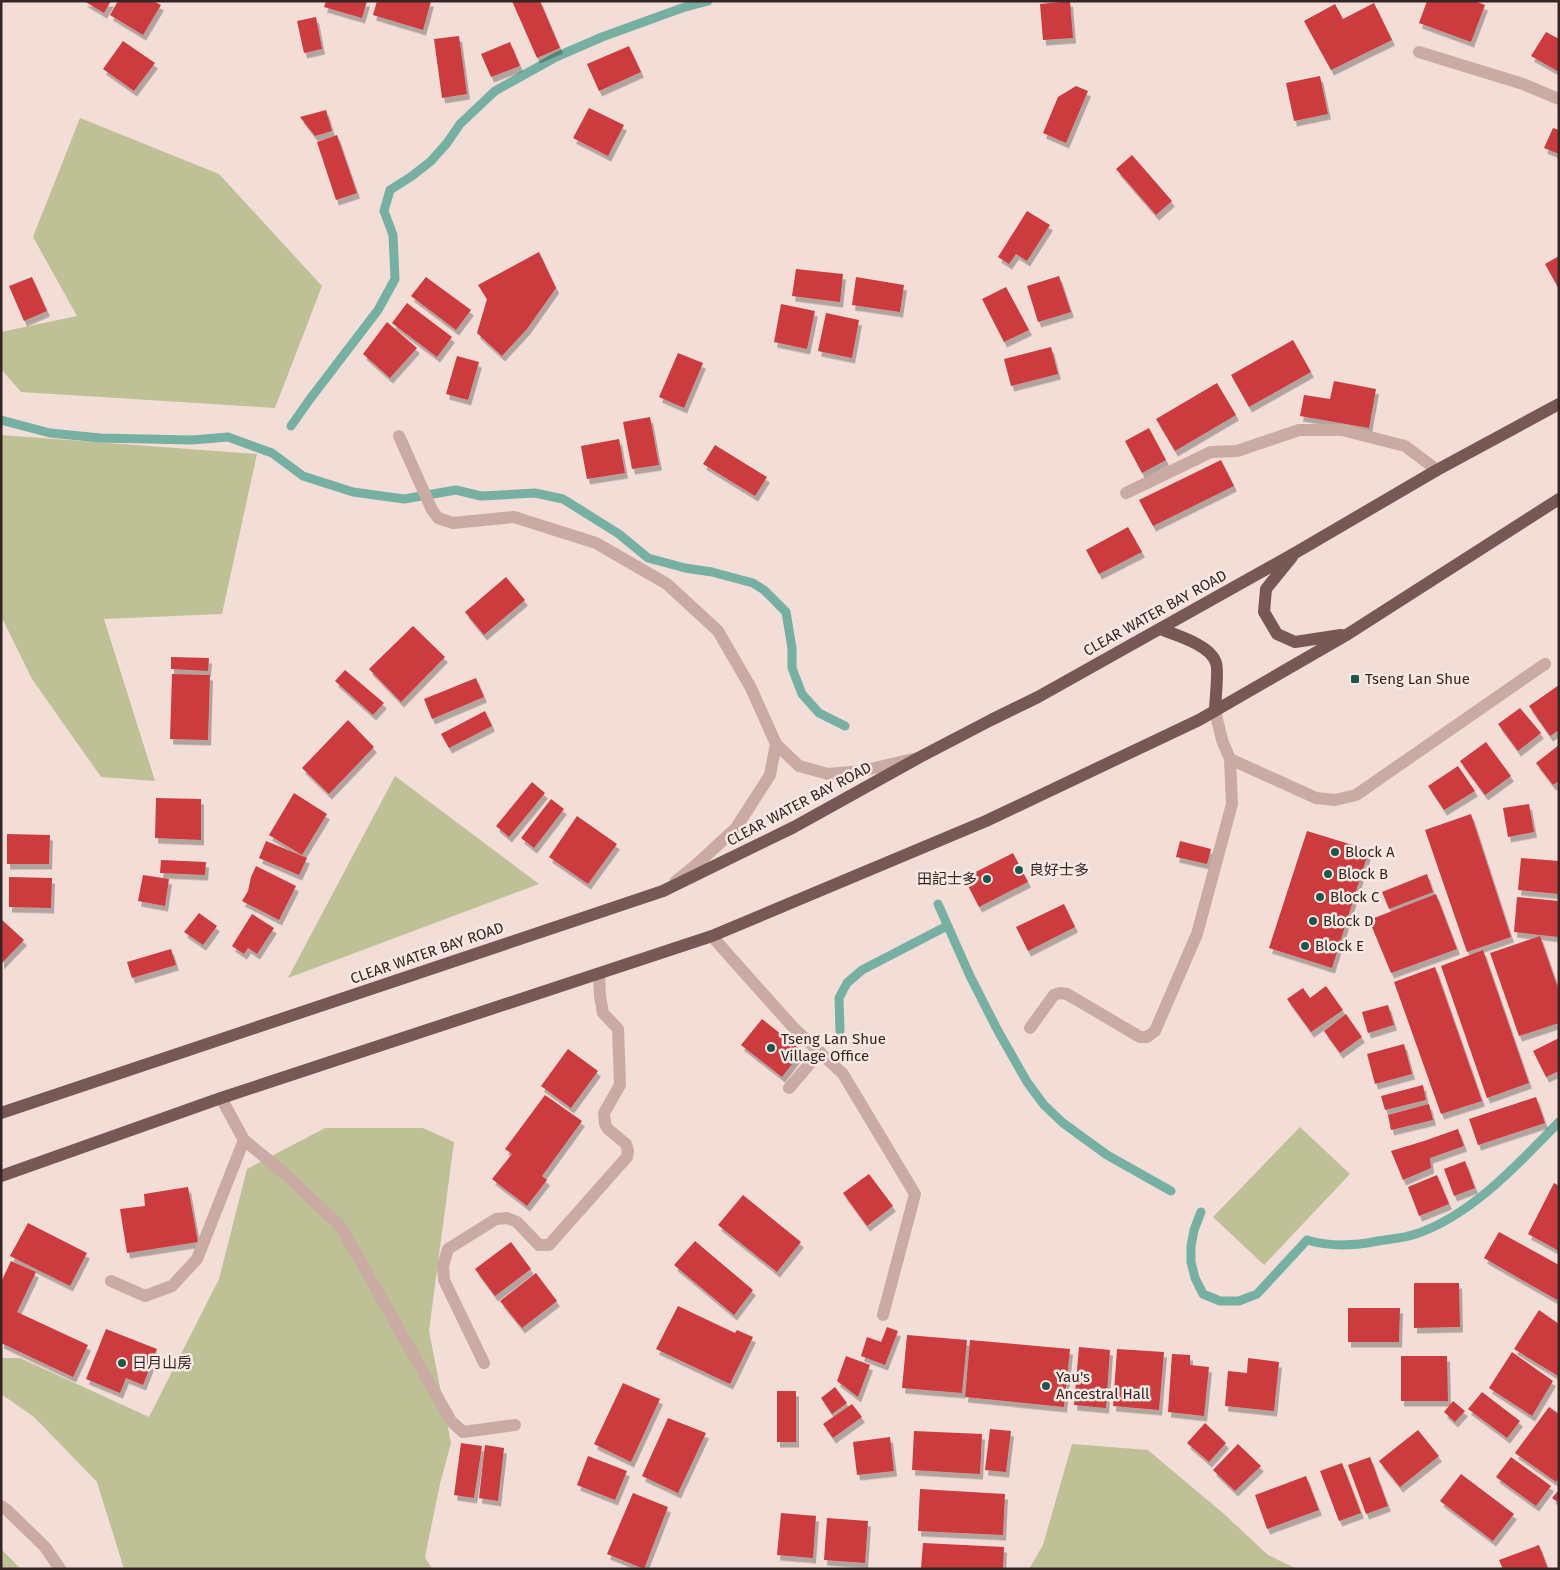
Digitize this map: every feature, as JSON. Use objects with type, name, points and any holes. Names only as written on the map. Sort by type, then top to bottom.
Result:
[{"type":"main road","name":"CLEAR WATER BAY ROAD","points":[[1,1113],[663,891],[794,826],[920,757],[1038,697],[1437,470],[1559,404]]},
{"type":"main road","points":[[1,1176],[221,1098],[712,936],[986,821],[1199,720],[1348,634],[1559,499]]},
{"type":"main road","points":[[1295,552],[1266,589],[1264,612],[1277,634],[1295,642],[1348,634]]},
{"type":"main road","points":[[1160,629],[1194,643],[1210,653],[1217,664],[1215,711]]},
{"type":"street","points":[[1419,52],[1522,84],[1559,99]]},
{"type":"street","points":[[1126,493],[1211,452],[1237,451],[1299,430],[1342,430],[1405,446],[1437,470]]},
{"type":"street","points":[[398,436],[432,510],[438,518],[453,523],[514,517],[596,543],[667,584],[718,632],[751,688],[776,744],[799,766],[828,774],[862,771],[920,757]]},
{"type":"street","points":[[1230,759],[1316,798],[1335,800],[1356,795],[1545,664]]},
{"type":"street","points":[[1030,1028],[1054,995],[1060,993],[1067,994],[1140,1037],[1147,1037],[1155,1031],[1198,934],[1232,804],[1230,759],[1222,740],[1215,711]]},
{"type":"street","points":[[663,891],[696,865],[736,828],[770,775],[776,744]]},
{"type":"street","points":[[712,936],[724,952],[792,1026],[843,1074],[915,1194],[883,1315]]},
{"type":"street","points":[[484,1363],[444,1280],[442,1266],[448,1249],[496,1219],[507,1218],[517,1222],[539,1246],[549,1245],[627,1157],[626,1144],[608,1129],[605,1124],[604,1112],[620,1085],[618,1029],[603,1013],[599,974]]},
{"type":"street","points":[[789,1088],[820,1052]]},
{"type":"street","points":[[221,1098],[244,1140],[283,1172],[341,1227],[451,1421],[457,1428],[463,1432],[515,1425]]},
{"type":"street","points":[[111,1281],[145,1296],[172,1286],[197,1259],[244,1140]]},
{"type":"street","points":[[1,1506],[45,1547],[60,1569]]},
{"type":"green space","points":[[80,118],[219,174],[322,286],[275,408],[21,392],[1,369],[1,332],[77,316],[33,237]]},
{"type":"green space","points":[[1,435],[257,454],[222,614],[104,619],[155,781],[101,777],[32,679],[1,616]]},
{"type":"green space","points":[[395,776],[539,884],[288,978]]},
{"type":"green space","points":[[1300,1127],[1350,1174],[1264,1265],[1213,1217]]},
{"type":"green space","points":[[325,1128],[423,1128],[454,1142],[429,1331],[451,1443],[440,1484],[425,1557],[432,1569],[124,1569],[97,1482],[34,1417],[1,1394],[1,1358],[20,1358],[149,1417],[219,1279],[247,1169]]},
{"type":"green space","points":[[1072,1444],[1148,1450],[1224,1514],[1268,1555],[1297,1569],[1029,1569],[1043,1545]]},
{"type":"green space","points":[[1,1549],[21,1569],[1,1569]]},
{"type":"building","points":[[84,1],[111,1],[104,13]]},
{"type":"building","points":[[118,1],[153,1],[161,5],[143,35],[110,15]]},
{"type":"building","points":[[326,1],[367,1],[362,18],[324,7]]},
{"type":"building","points":[[377,1],[431,1],[423,30],[373,15]]},
{"type":"building","points":[[512,1],[540,1],[560,48],[537,58]]},
{"type":"building","points":[[1070,1],[1073,38],[1043,40],[1040,4]]},
{"type":"building","points":[[1427,1],[1475,1],[1485,5],[1471,42],[1419,23]]},
{"type":"building","points":[[1374,3],[1392,40],[1331,70],[1304,21],[1335,4],[1343,19]]},
{"type":"building","points":[[316,17],[322,49],[304,53],[297,21]]},
{"type":"building","points":[[1546,32],[1559,39],[1559,72],[1531,56]]},
{"type":"building","points":[[459,36],[467,94],[442,98],[434,39]]},
{"type":"building","points":[[123,41],[155,63],[134,91],[103,69]]},
{"type":"building","points":[[510,42],[520,66],[491,77],[481,54]]},
{"type":"building","points":[[629,46],[641,72],[599,91],[587,64]]},
{"type":"building","points":[[1320,76],[1328,114],[1294,121],[1286,83]]},
{"type":"building","points":[[1076,86],[1088,91],[1066,143],[1043,133],[1058,97]]},
{"type":"building","points":[[589,108],[624,125],[608,156],[573,138]]},
{"type":"building","points":[[326,110],[332,131],[315,136],[300,117]]},
{"type":"building","points":[[1553,128],[1559,130],[1559,154],[1544,148]]},
{"type":"building","points":[[337,135],[357,193],[336,200],[317,142]]},
{"type":"building","points":[[1132,155],[1172,201],[1156,215],[1116,169]]},
{"type":"building","points":[[1027,211],[1050,225],[1027,261],[1016,254],[1009,264],[998,257]]},
{"type":"building","points":[[539,252],[556,288],[527,329],[502,356],[477,333],[487,299],[478,285]]},
{"type":"building","points":[[1559,256],[1559,289],[1545,264]]},
{"type":"building","points":[[796,269],[843,274],[840,302],[792,296]]},
{"type":"building","points":[[1059,276],[1071,312],[1038,322],[1027,286]]},
{"type":"building","points":[[32,277],[47,311],[24,321],[9,286]]},
{"type":"building","points":[[426,277],[471,310],[456,330],[411,296]]},
{"type":"building","points":[[856,277],[904,285],[900,312],[852,305]]},
{"type":"building","points":[[1006,287],[1029,330],[1004,342],[982,299]]},
{"type":"building","points":[[407,303],[452,337],[437,357],[392,323]]},
{"type":"building","points":[[781,304],[815,311],[807,349],[774,342]]},
{"type":"building","points":[[826,313],[859,320],[852,358],[818,351]]},
{"type":"building","points":[[387,322],[417,348],[390,378],[363,354]]},
{"type":"building","points":[[1293,340],[1311,372],[1249,407],[1231,375]]},
{"type":"building","points":[[1051,347],[1058,374],[1011,386],[1004,359]]},
{"type":"building","points":[[678,353],[703,363],[684,408],[659,397]]},
{"type":"building","points":[[457,356],[479,362],[468,400],[446,394]]},
{"type":"building","points":[[1334,381],[1376,389],[1369,428],[1300,416],[1304,395],[1330,399]]},
{"type":"building","points":[[1217,383],[1236,415],[1175,451],[1156,419]]},
{"type":"building","points":[[650,417],[659,465],[632,469],[623,422]]},
{"type":"building","points":[[1149,428],[1166,460],[1142,473],[1125,441]]},
{"type":"building","points":[[619,439],[625,473],[587,479],[581,446]]},
{"type":"building","points":[[715,445],[767,477],[755,496],[703,464]]},
{"type":"building","points":[[1221,460],[1234,486],[1153,526],[1139,500]]},
{"type":"building","points":[[1128,527],[1142,552],[1099,574],[1086,550]]},
{"type":"building","points":[[506,577],[525,600],[484,635],[465,612]]},
{"type":"building","points":[[413,626],[445,657],[401,702],[369,669]]},
{"type":"building","points":[[171,657],[209,658],[208,671],[171,669]]},
{"type":"building","points":[[345,670],[384,703],[373,715],[335,681]]},
{"type":"building","points":[[172,674],[210,675],[208,740],[170,739]]},
{"type":"building","points":[[476,678],[484,697],[432,719],[424,699]]},
{"type":"building","points":[[1559,685],[1559,730],[1550,736],[1529,706]]},
{"type":"building","points":[[1520,708],[1541,733],[1518,751],[1498,724]]},
{"type":"building","points":[[485,711],[492,726],[449,748],[441,734]]},
{"type":"building","points":[[348,720],[374,747],[329,794],[302,768]]},
{"type":"building","points":[[1486,742],[1511,776],[1485,795],[1460,761]]},
{"type":"building","points":[[1559,745],[1559,781],[1553,785],[1536,763]]},
{"type":"building","points":[[1458,766],[1475,791],[1444,810],[1428,786]]},
{"type":"building","points":[[532,782],[545,793],[509,837],[496,826]]},
{"type":"building","points":[[294,793],[327,814],[302,855],[269,835]]},
{"type":"building","points":[[156,798],[201,799],[201,840],[155,838]]},
{"type":"building","points":[[551,799],[564,809],[534,848],[521,838]]},
{"type":"building","points":[[1529,804],[1534,832],[1508,837],[1503,808]]},
{"type":"building","points":[[1471,814],[1511,937],[1467,952],[1425,830]]},
{"type":"building","points":[[577,816],[617,844],[588,884],[549,857]]},
{"type":"building","points":[[1307,831],[1369,850],[1332,968],[1269,948]]},
{"type":"building","points":[[7,834],[50,835],[49,864],[7,864]]},
{"type":"building","points":[[266,841],[307,858],[299,875],[259,858]]},
{"type":"building","points":[[1180,841],[1211,849],[1207,864],[1176,857]]},
{"type":"building","points":[[1013,853],[1028,882],[979,907],[964,878]]},
{"type":"building","points":[[1521,858],[1559,861],[1559,894],[1518,890]]},
{"type":"building","points":[[161,860],[206,862],[205,875],[160,873]]},
{"type":"building","points":[[256,866],[296,886],[279,920],[242,901],[248,891]]},
{"type":"building","points":[[1427,874],[1433,892],[1389,909],[1382,892]]},
{"type":"building","points":[[143,875],[169,879],[165,906],[138,901]]},
{"type":"building","points":[[9,877],[52,878],[51,908],[9,907]]},
{"type":"building","points":[[1436,894],[1457,949],[1391,973],[1369,920]]},
{"type":"building","points":[[1517,897],[1559,901],[1558,937],[1514,932]]},
{"type":"building","points":[[1064,904],[1075,927],[1028,951],[1016,927]]},
{"type":"building","points":[[199,913],[217,926],[203,945],[184,932]]},
{"type":"building","points":[[252,914],[274,928],[257,954],[248,948],[244,954],[232,946]]},
{"type":"building","points":[[1,919],[24,940],[1,964]]},
{"type":"building","points":[[1540,936],[1559,991],[1559,1023],[1519,1036],[1490,953]]},
{"type":"building","points":[[171,949],[176,965],[132,978],[127,962]]},
{"type":"building","points":[[1483,950],[1529,1083],[1487,1098],[1441,966]]},
{"type":"building","points":[[1435,967],[1482,1101],[1441,1114],[1394,982]]},
{"type":"building","points":[[1326,986],[1343,1010],[1311,1032],[1287,999],[1303,988],[1310,998]]},
{"type":"building","points":[[1388,1005],[1394,1025],[1368,1033],[1362,1012]]},
{"type":"building","points":[[1346,1014],[1362,1037],[1340,1053],[1324,1031]]},
{"type":"building","name":"Tseng Lan Shue Village Office","points":[[762,1019],[802,1051],[782,1077],[741,1045]]},
{"type":"building","points":[[1559,1038],[1559,1071],[1546,1077],[1533,1051]]},
{"type":"building","points":[[1404,1044],[1412,1074],[1375,1084],[1367,1054]]},
{"type":"building","points":[[568,1049],[598,1071],[571,1108],[541,1086]]},
{"type":"building","points":[[1423,1085],[1426,1100],[1385,1110],[1381,1096]]},
{"type":"building","points":[[545,1095],[582,1121],[542,1176],[547,1180],[527,1206],[492,1179],[512,1154],[505,1149]]},
{"type":"building","points":[[1536,1097],[1545,1123],[1478,1145],[1469,1119]]},
{"type":"building","points":[[1429,1104],[1433,1120],[1391,1130],[1388,1115]]},
{"type":"building","points":[[1458,1129],[1464,1146],[1430,1158],[1431,1168],[1403,1180],[1391,1151]]},
{"type":"building","points":[[1465,1161],[1475,1188],[1454,1196],[1444,1169]]},
{"type":"building","points":[[869,1174],[893,1206],[867,1226],[843,1193]]},
{"type":"building","points":[[1437,1175],[1449,1204],[1419,1216],[1408,1187]]},
{"type":"building","points":[[1554,1183],[1559,1186],[1559,1251],[1528,1234]]},
{"type":"building","points":[[188,1187],[198,1242],[127,1253],[120,1209],[145,1206],[144,1194]]},
{"type":"building","points":[[743,1195],[801,1242],[777,1272],[718,1225]]},
{"type":"building","points":[[28,1223],[87,1253],[70,1286],[10,1256]]},
{"type":"building","points":[[1499,1232],[1559,1265],[1559,1297],[1557,1300],[1484,1258]]},
{"type":"building","points":[[695,1241],[753,1290],[734,1315],[674,1265]]},
{"type":"building","points":[[511,1242],[531,1269],[495,1296],[475,1269]]},
{"type":"building","points":[[11,1261],[36,1272],[17,1312],[88,1345],[73,1377],[1,1343],[1,1282]]},
{"type":"building","points":[[536,1273],[557,1301],[522,1328],[500,1301]]},
{"type":"building","points":[[1414,1283],[1459,1283],[1460,1327],[1414,1328]]},
{"type":"building","points":[[678,1306],[735,1333],[737,1330],[753,1337],[730,1384],[656,1349]]},
{"type":"building","points":[[1348,1308],[1400,1308],[1399,1342],[1348,1342]]},
{"type":"building","points":[[1539,1310],[1559,1324],[1558,1376],[1514,1349]]},
{"type":"building","points":[[887,1327],[898,1331],[885,1365],[861,1356],[867,1337],[881,1342]]},
{"type":"building","name":"日月山房","points":[[106,1329],[157,1349],[143,1385],[126,1378],[120,1393],[86,1379]]},
{"type":"building","points":[[907,1335],[967,1340],[962,1393],[902,1388]]},
{"type":"building","points":[[970,1340],[1070,1349],[1064,1407],[965,1397]]},
{"type":"building","points":[[1079,1347],[1110,1350],[1106,1408],[1074,1405]]},
{"type":"building","points":[[1117,1349],[1164,1352],[1159,1410],[1113,1406]]},
{"type":"building","points":[[1512,1352],[1553,1381],[1532,1416],[1489,1388]]},
{"type":"building","points":[[1172,1354],[1190,1355],[1190,1365],[1209,1367],[1204,1416],[1168,1412]]},
{"type":"building","points":[[846,1356],[870,1365],[858,1397],[837,1381]]},
{"type":"building","points":[[1401,1356],[1447,1356],[1448,1401],[1401,1401]]},
{"type":"building","points":[[1248,1358],[1279,1362],[1274,1411],[1225,1406],[1228,1371],[1247,1373]]},
{"type":"building","points":[[623,1383],[660,1399],[631,1462],[594,1444]]},
{"type":"building","points":[[835,1387],[847,1403],[832,1414],[821,1398]]},
{"type":"building","points":[[777,1391],[796,1391],[796,1442],[777,1442]]},
{"type":"building","points":[[1482,1392],[1520,1421],[1507,1438],[1468,1409]]},
{"type":"building","points":[[1453,1401],[1465,1411],[1455,1422],[1444,1412]]},
{"type":"building","points":[[852,1404],[862,1417],[833,1438],[823,1424]]},
{"type":"building","points":[[1549,1407],[1559,1414],[1559,1478],[1556,1482],[1515,1453]]},
{"type":"building","points":[[668,1418],[706,1433],[678,1493],[642,1476]]},
{"type":"building","points":[[1205,1423],[1226,1443],[1209,1462],[1187,1443]]},
{"type":"building","points":[[990,1429],[1011,1431],[1006,1472],[985,1470]]},
{"type":"building","points":[[1418,1430],[1439,1456],[1400,1487],[1379,1461]]},
{"type":"building","points":[[914,1431],[982,1434],[980,1474],[912,1470]]},
{"type":"building","points":[[890,1437],[894,1471],[857,1475],[853,1442]]},
{"type":"building","points":[[461,1443],[482,1446],[474,1498],[454,1495]]},
{"type":"building","points":[[1238,1444],[1261,1466],[1235,1491],[1213,1470]]},
{"type":"building","points":[[485,1445],[504,1448],[498,1501],[479,1498]]},
{"type":"building","points":[[588,1456],[627,1471],[615,1500],[577,1485]]},
{"type":"building","points":[[1370,1457],[1388,1506],[1366,1514],[1348,1465]]},
{"type":"building","points":[[1511,1457],[1551,1486],[1536,1506],[1496,1477]]},
{"type":"building","points":[[1342,1463],[1361,1513],[1339,1521],[1320,1471]]},
{"type":"building","points":[[1461,1474],[1514,1514],[1493,1541],[1440,1501]]},
{"type":"building","points":[[1306,1476],[1319,1510],[1267,1529],[1255,1495]]},
{"type":"building","points":[[920,1489],[1005,1494],[1003,1535],[918,1531]]},
{"type":"building","points":[[1559,1490],[1559,1503],[1552,1498]]},
{"type":"building","points":[[633,1493],[668,1507],[644,1569],[607,1554]]},
{"type":"building","points":[[781,1513],[816,1516],[813,1558],[777,1555]]},
{"type":"building","points":[[827,1518],[868,1521],[865,1563],[824,1560]]},
{"type":"building","points":[[923,1543],[1004,1547],[1003,1569],[921,1569]]},
{"type":"building","points":[[1539,1545],[1548,1569],[1503,1569],[1499,1560]]},
{"type":"waterway","points":[[291,426],[378,310],[395,279],[393,235],[384,211],[390,190],[431,161],[460,124],[495,91],[556,57],[602,37],[682,8],[708,1]]},
{"type":"waterway","points":[[1,420],[50,433],[100,438],[192,440],[228,437],[272,453],[303,476],[353,492],[404,499],[456,490],[481,496],[535,493],[563,499],[619,534],[648,558],[753,583],[764,590],[786,612],[792,648],[792,668],[802,694],[819,713],[845,726]]},
{"type":"waterway","points":[[938,904],[970,976],[998,1031],[1027,1082],[1044,1105],[1063,1123],[1107,1155],[1171,1191]]},
{"type":"waterway","points":[[840,1031],[839,998],[847,983],[862,970],[947,926]]},
{"type":"waterway","points":[[1201,1212],[1194,1230],[1191,1246],[1191,1262],[1195,1278],[1203,1294],[1220,1301],[1239,1301],[1257,1294],[1307,1240],[1333,1245],[1360,1244],[1416,1234],[1437,1225],[1456,1214],[1493,1187],[1559,1122]]},
{"type":"place","name":"Tseng Lan Shue","points":[[1355,679]]},
{"type":"place","name":"Block A","points":[[1335,852]]},
{"type":"place","name":"良好士多","points":[[1019,870]]},
{"type":"place","name":"Block B","points":[[1328,874]]},
{"type":"place","name":"田記士多","points":[[987,879]]},
{"type":"place","name":"Block C","points":[[1320,897]]},
{"type":"place","name":"Block D","points":[[1313,921]]},
{"type":"place","name":"Block E","points":[[1305,946]]},
{"type":"place","name":"Tseng Lan Shue Village Office","points":[[771,1048]]},
{"type":"place","name":"日月山房","points":[[122,1363]]},
{"type":"place","name":"Yau's Ancestral Hall","points":[[1046,1386]]}]
